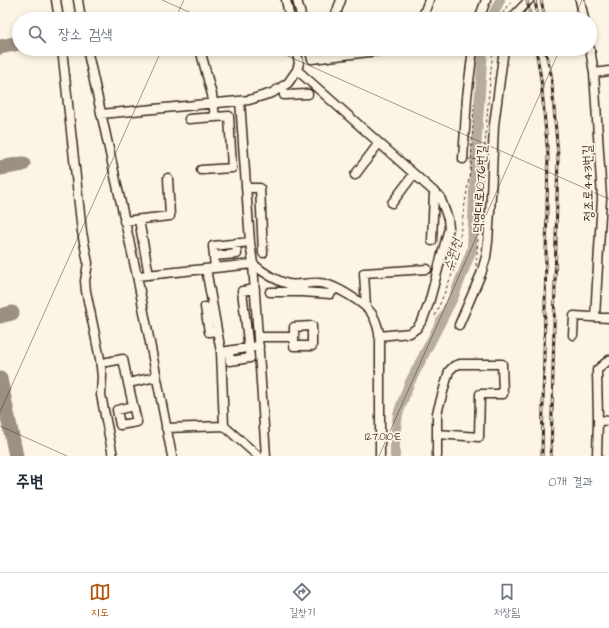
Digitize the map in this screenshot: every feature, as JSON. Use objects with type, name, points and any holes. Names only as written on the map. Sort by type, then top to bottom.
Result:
[{"type":"street","points":[[56,0],[58,12]]},
{"type":"street","points":[[78,0],[80,12]]},
{"type":"street","points":[[286,0],[289,12]]},
{"type":"street","points":[[297,0],[300,12]]},
{"type":"street","points":[[336,12],[340,0]]},
{"type":"street","points":[[425,12],[429,0]]},
{"type":"street","points":[[482,12],[486,0]]},
{"type":"street","points":[[518,12],[529,0]]},
{"type":"street","points":[[580,0],[583,12]]},
{"type":"street","points":[[63,56],[80,212],[88,263],[85,281],[86,291],[100,359],[102,376],[101,395],[113,456]]},
{"type":"street","points":[[89,56],[137,276],[172,456]]},
{"type":"street","points":[[202,56],[215,117]]},
{"type":"street","points":[[101,114],[249,100],[272,93],[288,83],[297,70],[299,63],[298,56]]},
{"type":"street","points":[[311,56],[312,59],[337,56]]},
{"type":"street","points":[[465,159],[467,97],[472,56]]},
{"type":"street","name":"덕영대로1076번길","points":[[459,325],[481,274],[487,250],[494,125],[503,56]]},
{"type":"street","name":"정조로443번길","points":[[591,56],[605,198],[595,317]]},
{"type":"street","points":[[297,70],[440,197],[448,219],[449,228],[429,303],[423,319],[417,328],[410,333],[379,336]]},
{"type":"street","points":[[594,73],[609,71]]},
{"type":"street","points":[[283,86],[284,95],[308,94]]},
{"type":"street","points":[[240,101],[250,242],[255,289],[266,456]]},
{"type":"street","points":[[189,119],[229,116],[232,168]]},
{"type":"street","points":[[355,175],[379,142]]},
{"type":"street","points":[[201,170],[245,167]]},
{"type":"street","points":[[392,203],[414,174]]},
{"type":"street","points":[[124,221],[170,216],[168,178]]},
{"type":"street","points":[[246,188],[260,188],[263,254]]},
{"type":"street","points":[[432,241],[434,192]]},
{"type":"street","points":[[139,220],[149,275]]},
{"type":"street","points":[[250,242],[213,246],[214,256],[211,269],[217,331],[230,361],[250,358],[242,291],[255,289]]},
{"type":"street","points":[[137,276],[253,264],[270,278],[289,284],[320,282],[336,288],[366,307],[372,314],[378,327],[379,336],[380,456]]},
{"type":"street","points":[[366,307],[364,273],[427,269]]},
{"type":"street","points":[[303,284],[303,292]]},
{"type":"street","points":[[270,292],[330,294],[336,288]]},
{"type":"street","points":[[205,307],[209,332],[217,331]]},
{"type":"street","points":[[573,335],[574,316],[609,318]]},
{"type":"street","points":[[248,347],[258,342],[294,337]]},
{"type":"street","points":[[224,426],[225,351]]},
{"type":"street","points":[[107,362],[123,359],[133,406]]},
{"type":"street","points":[[597,456],[597,370],[609,360]]},
{"type":"street","points":[[437,434],[479,437],[480,394],[503,394],[502,364],[460,364],[454,366],[449,371],[437,413],[437,434],[438,456]]},
{"type":"street","points":[[128,383],[156,377]]},
{"type":"street","points":[[598,420],[609,421]]},
{"type":"street","points":[[166,428],[224,426],[258,456]]},
{"type":"path","points":[[504,12],[507,6],[514,0]]},
{"type":"path","points":[[476,270],[492,56]]},
{"type":"path","points":[[436,316],[455,266],[471,165],[474,103]]},
{"type":"path","points":[[465,159],[490,160]]},
{"type":"waterway","name":"수원천","points":[[494,12],[500,0]]},
{"type":"waterway","name":"수원천","points":[[395,456],[395,437],[398,414],[409,384],[454,296],[472,249],[475,166],[483,56]]},
{"type":"taxiway","points":[[0,47],[12,44]]},
{"type":"taxiway","points":[[0,168],[23,164]]},
{"type":"taxiway","points":[[0,316],[12,313]]},
{"type":"taxiway","points":[[0,379],[16,456]]},
{"type":"railway","points":[[527,0],[530,12]]},
{"type":"railway","points":[[535,0],[537,12]]},
{"type":"railway","points":[[541,0],[544,12]]},
{"type":"railway","points":[[537,56],[541,79],[548,155],[542,456]]},
{"type":"railway","points":[[547,56],[551,74],[558,155],[551,456]]}]
